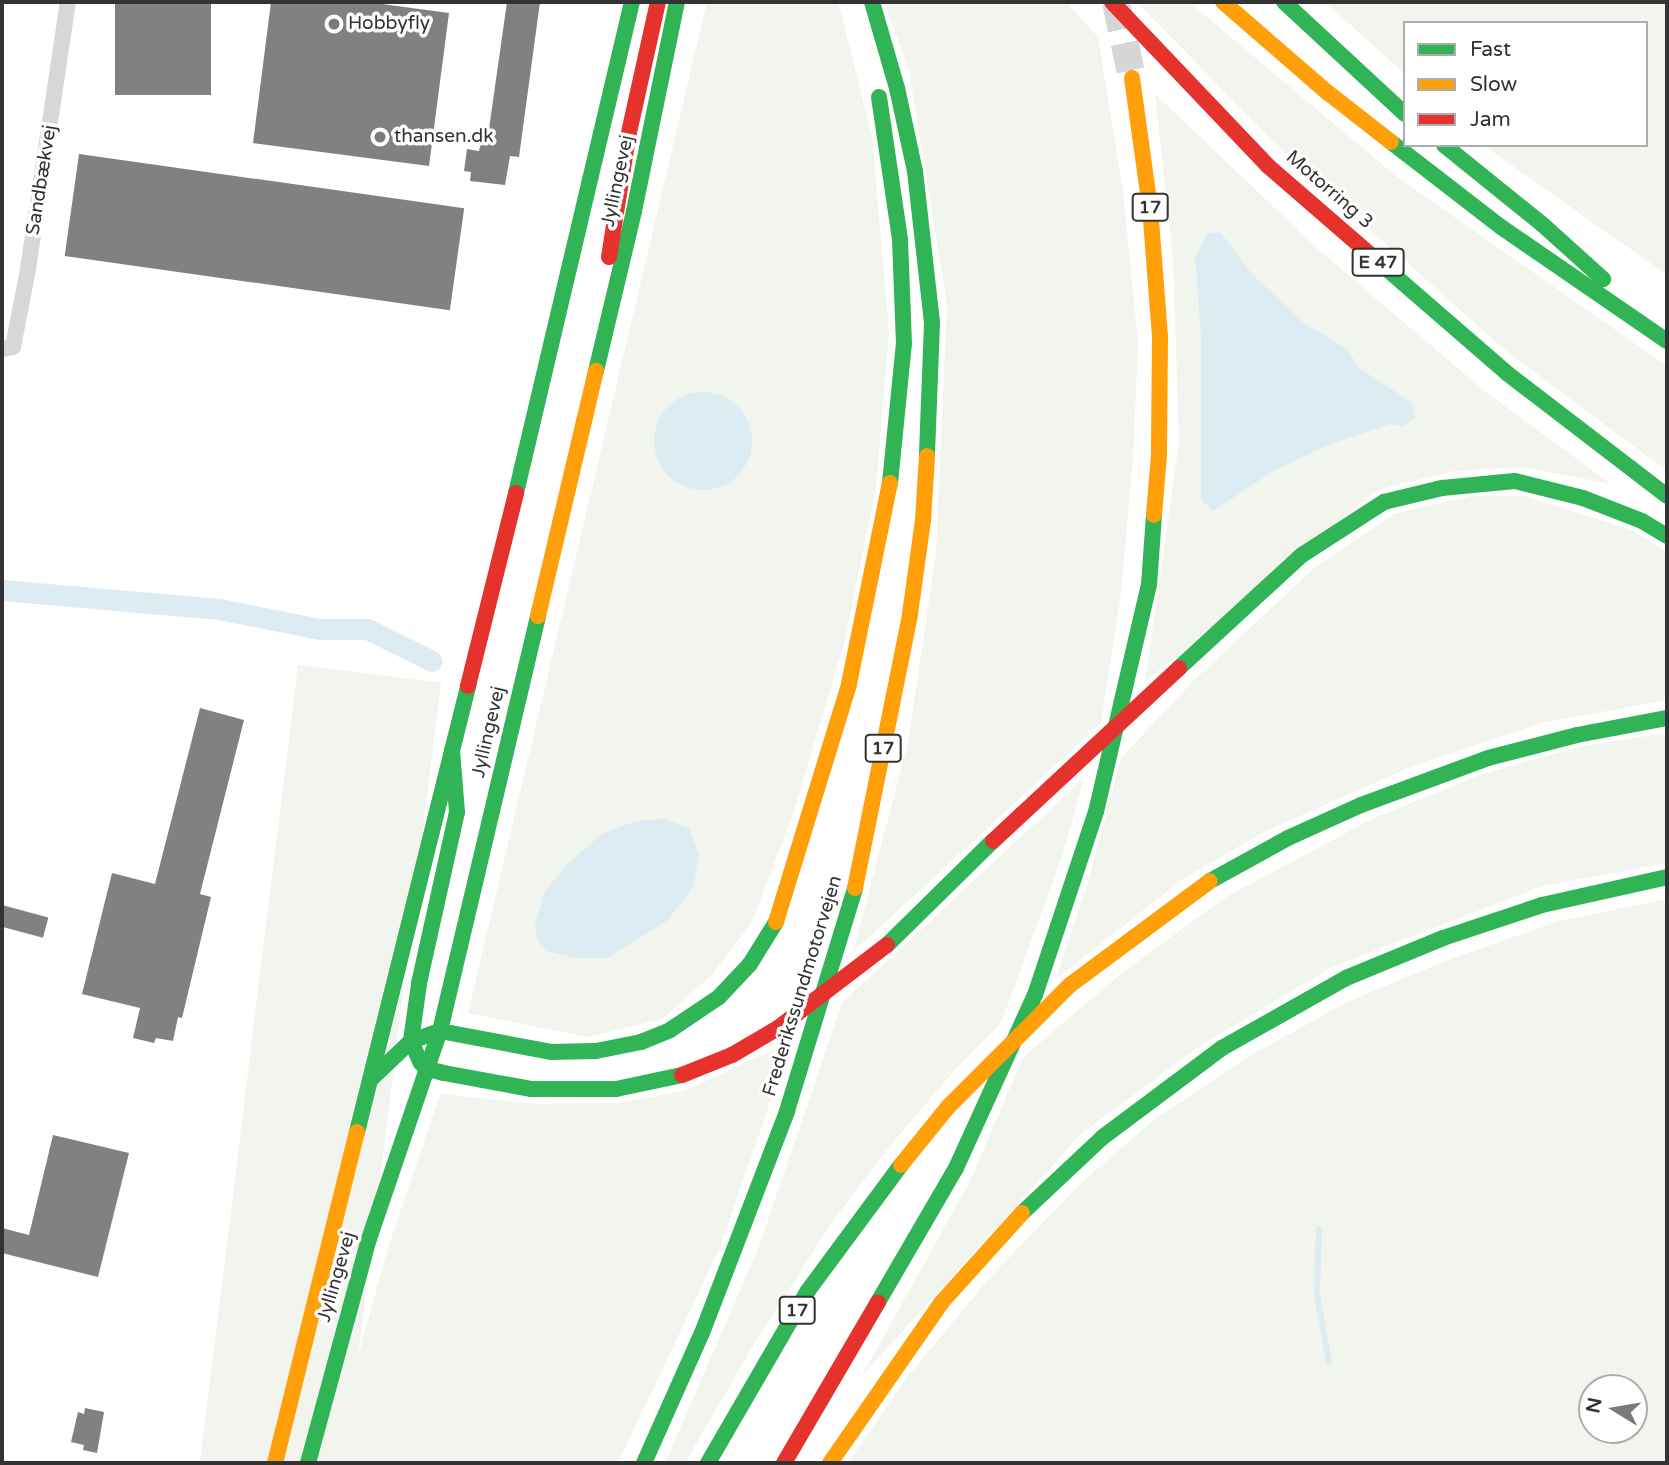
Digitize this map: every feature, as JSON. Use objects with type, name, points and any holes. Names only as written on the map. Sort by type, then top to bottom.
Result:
[{"type":"main road","name":"Jyllingevej","points":[[275,1463],[511,517],[632,2]]},
{"type":"main road","points":[[606,330],[608,260],[628,137],[658,2]]},
{"type":"main road","name":"Jyllingevej","points":[[308,1463],[369,1239],[440,1031],[606,330],[677,2]]},
{"type":"main road","points":[[370,1080],[411,1041],[440,1031],[551,1052],[596,1051],[640,1042],[670,1030],[719,997],[750,964],[774,926],[790,883],[849,684],[872,587],[891,477],[904,343],[900,240],[887,134],[860,2]]},
{"type":"main road","name":"Frederikssundmotorvejen","points":[[644,1463],[711,1309],[788,1111],[852,905],[910,614],[923,520],[932,397],[932,323],[915,171],[897,89],[872,2]]},
{"type":"main road","name":"Motorring 3","points":[[1112,2],[1268,166],[1508,374],[1667,496]]},
{"type":"main road","points":[[1223,2],[1327,92],[1501,227],[1667,339]]},
{"type":"main road","points":[[1284,2],[1403,112]]},
{"type":"main road","name":"17","points":[[784,1463],[956,1168],[1035,995],[1096,812],[1149,585],[1158,455],[1160,336],[1150,207],[1132,78]]},
{"type":"main road","points":[[1446,147],[1543,225],[1667,339]]},
{"type":"main road","points":[[452,750],[457,812],[419,984],[411,1041],[414,1053],[428,1069],[531,1089],[616,1089],[682,1075],[732,1055],[778,1028],[887,945],[993,841],[1301,555],[1384,502],[1443,488],[1515,481],[1583,498],[1642,521],[1667,536]]},
{"type":"main road","name":"17","points":[[708,1463],[807,1292],[901,1165],[948,1107],[1070,985],[1210,881],[1288,838],[1337,816],[1488,758],[1577,735],[1667,718]]},
{"type":"main road","points":[[830,1463],[941,1303],[1020,1215],[1103,1137],[1222,1048],[1346,978],[1443,938],[1542,905],[1667,877]]},
{"type":"street","name":"Sandbækvej","points":[[2,349],[13,348],[68,2]]},
{"type":"shaded area","points":[[707,2],[838,2],[872,136],[889,332],[876,488],[844,644],[793,814],[752,922],[712,975],[662,1019],[588,1037],[468,1013]]},
{"type":"shaded area","points":[[884,2],[1066,2],[1098,37],[1123,191],[1138,343],[1133,458],[1121,593],[1101,723],[853,952],[908,743],[936,553],[947,305],[909,70]]},
{"type":"shaded area","points":[[1137,2],[1189,2],[1396,176],[1667,366],[1667,471],[1506,351],[1284,153]]},
{"type":"shaded area","points":[[1325,2],[1667,2],[1667,275],[1486,147],[1648,147],[1648,21],[1403,21],[1403,72]]},
{"type":"shaded area","points":[[1155,94],[1320,251],[1487,393],[1611,484],[1523,467],[1454,471],[1377,490],[1145,682],[1179,442],[1173,258]]},
{"type":"shaded area","points":[[1208,233],[1221,233],[1252,274],[1304,323],[1348,350],[1359,368],[1411,402],[1415,418],[1403,426],[1390,424],[1330,444],[1272,472],[1213,511],[1201,500],[1201,335],[1195,256]]},
{"type":"shaded area","points":[[703,392],[722,395],[738,406],[749,422],[752,441],[749,460],[738,476],[722,487],[703,490],[684,487],[668,476],[657,460],[654,441],[657,422],[668,406],[684,395]]},
{"type":"shaded area","points":[[1471,496],[1524,496],[1632,530],[1667,552],[1667,700],[1541,723],[1413,766],[1266,831],[1183,879],[1056,979],[1089,879],[1121,758],[1193,681],[1313,569],[1394,514]]},
{"type":"shaded area","points":[[298,665],[441,683],[345,1463],[200,1463]]},
{"type":"shaded area","points":[[1667,733],[1667,863],[1543,886],[1332,967],[1200,1046],[1082,1133],[861,1377],[970,1181],[1023,1057],[1123,972],[1226,897],[1374,818],[1483,774],[1582,746]]},
{"type":"shaded area","points":[[1084,778],[1062,857],[1001,1023],[953,1072],[890,1146],[832,1222],[753,1346],[685,1463],[665,1463],[758,1249],[842,1003]]},
{"type":"shaded area","points":[[665,819],[690,829],[699,855],[693,887],[668,920],[607,958],[575,958],[547,951],[538,940],[535,925],[544,893],[566,865],[602,834],[636,821]]},
{"type":"shaded area","points":[[1667,899],[1667,1463],[848,1463],[908,1376],[992,1275],[1082,1182],[1156,1118],[1248,1057],[1347,1002],[1453,958],[1559,921]]},
{"type":"shaded area","points":[[791,1042],[719,1250],[618,1463],[329,1463],[387,1251],[440,1094],[537,1104],[619,1103],[684,1091]]},
{"type":"building","points":[[115,2],[211,2],[211,95],[115,95]]},
{"type":"building","points":[[271,2],[367,2],[449,13],[429,166],[253,143]]},
{"type":"building","points":[[507,2],[540,2],[519,157],[510,156],[505,185],[470,181],[471,172],[464,171],[467,149],[479,151],[481,142],[487,143]]},
{"type":"building","points":[[79,154],[464,208],[450,310],[65,256]]},
{"type":"building","points":[[200,708],[244,720],[200,894],[211,897],[182,1018],[178,1017],[173,1041],[156,1038],[154,1043],[133,1038],[140,1008],[82,994],[112,873],[155,884]]},
{"type":"building","points":[[2,905],[48,917],[43,938],[2,927]]},
{"type":"building","points":[[53,1135],[129,1153],[98,1277],[2,1253],[2,1228],[29,1235]]},
{"type":"building","points":[[85,1408],[104,1412],[97,1453],[83,1450],[84,1445],[71,1442],[78,1412],[84,1414]]},
{"type":"waterway","points":[[2,590],[219,609],[320,629],[367,629],[432,661]]},
{"type":"waterway","points":[[1319,1229],[1317,1294],[1329,1362]]},
{"type":"tunnel","points":[[1116,2],[1132,78]]},
{"type":"traffic: fast","points":[[516,493],[632,2]]},
{"type":"traffic: fast","points":[[596,371],[634,211],[677,2]]},
{"type":"traffic: fast","points":[[872,2],[897,88],[915,171],[932,323],[927,456]]},
{"type":"traffic: fast","points":[[1284,2],[1403,112]]},
{"type":"traffic: fast","points":[[879,97],[900,240],[904,343],[890,483]]},
{"type":"traffic: fast","points":[[1391,142],[1501,227],[1667,341]]},
{"type":"traffic: fast","points":[[1446,147],[1543,225],[1603,279]]},
{"type":"traffic: fast","points":[[1373,257],[1508,374],[1667,496]]},
{"type":"traffic: fast","points":[[1179,668],[1302,555],[1384,502],[1442,488],[1515,481],[1583,498],[1642,521],[1667,536]]},
{"type":"traffic: fast","points":[[878,1302],[956,1168],[1035,995],[1096,812],[1149,585],[1154,515]]},
{"type":"traffic: fast","points":[[308,1463],[369,1239],[440,1031],[538,616]]},
{"type":"traffic: fast","points":[[357,1132],[468,686]]},
{"type":"traffic: fast","points":[[1210,881],[1288,838],[1361,805],[1488,758],[1577,735],[1667,718]]},
{"type":"traffic: fast","points":[[452,750],[457,812],[419,984],[411,1041],[421,1063],[428,1069],[444,1073],[531,1089],[616,1089],[682,1075]]},
{"type":"traffic: fast","points":[[887,945],[993,841]]},
{"type":"traffic: fast","points":[[1022,1213],[1103,1137],[1222,1048],[1346,978],[1443,938],[1542,905],[1667,877]]},
{"type":"traffic: fast","points":[[644,1463],[702,1333],[787,1111],[855,888]]},
{"type":"traffic: fast","points":[[370,1080],[411,1041],[440,1031],[551,1052],[596,1051],[641,1042],[670,1030],[719,997],[750,964],[776,922]]},
{"type":"traffic: fast","points":[[708,1463],[807,1292],[901,1165]]},
{"type":"traffic: slow","points":[[1223,2],[1327,92],[1391,142]]},
{"type":"traffic: slow","points":[[1132,78],[1150,207],[1160,336],[1159,455],[1154,515]]},
{"type":"traffic: slow","points":[[538,616],[596,371]]},
{"type":"traffic: slow","points":[[855,888],[910,614],[923,520],[927,456]]},
{"type":"traffic: slow","points":[[776,922],[849,684],[890,483]]},
{"type":"traffic: slow","points":[[901,1165],[948,1107],[1070,985],[1210,881]]},
{"type":"traffic: slow","points":[[275,1463],[357,1132]]},
{"type":"traffic: slow","points":[[830,1463],[941,1303],[1022,1213]]},
{"type":"traffic: jam","points":[[609,257],[628,137],[658,2]]},
{"type":"traffic: jam","points":[[1112,2],[1268,166],[1373,257]]},
{"type":"traffic: jam","points":[[468,686],[516,493]]},
{"type":"traffic: jam","points":[[993,841],[1179,668]]},
{"type":"traffic: jam","points":[[682,1075],[732,1055],[778,1028],[887,945]]},
{"type":"traffic: jam","points":[[784,1463],[878,1302]]},
{"type":"place","name":"Hobbyfly","points":[[334,24]]},
{"type":"place","name":"thansen.dk","points":[[380,137]]}]
